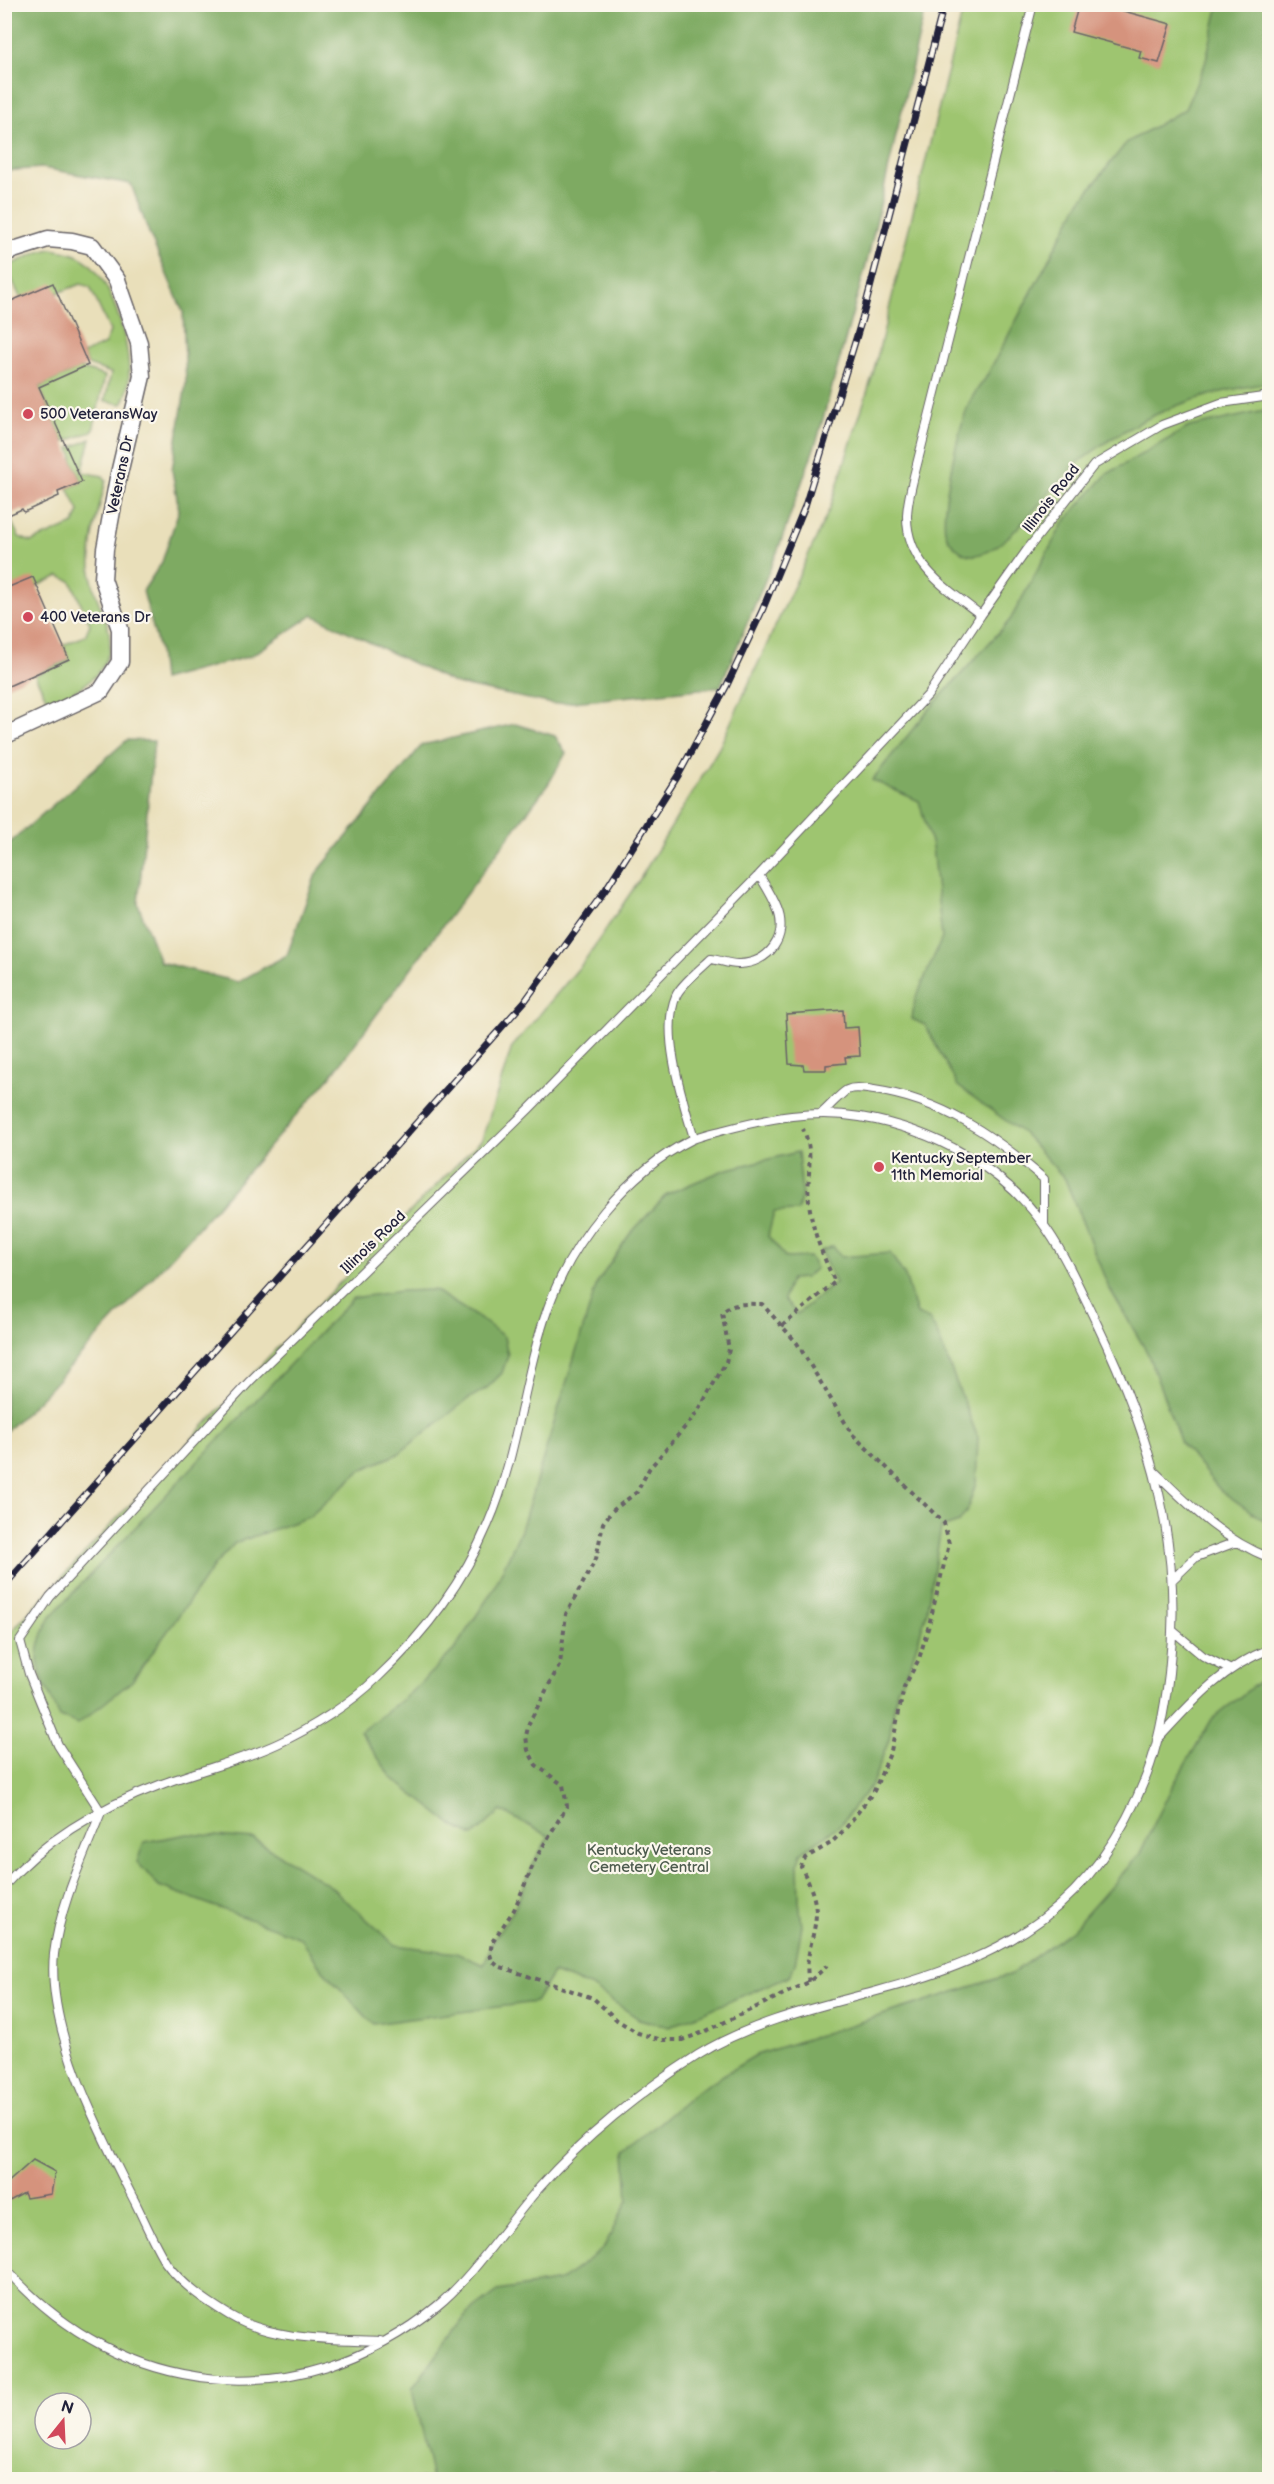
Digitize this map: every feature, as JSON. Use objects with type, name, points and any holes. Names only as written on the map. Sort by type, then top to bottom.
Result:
[{"type":"street","name":"Veterans Dr","points":[[4,253],[48,239],[92,246],[117,280],[139,343],[142,376],[118,478],[105,549],[103,579],[120,629],[120,662],[101,692],[4,736]]},
{"type":"lane","points":[[981,615],[931,578],[909,544],[907,516],[914,476],[1033,4]]},
{"type":"lane","name":"lllinois Road","points":[[759,874],[928,695],[1027,550],[1094,465],[1162,425],[1221,403],[1269,396]]},
{"type":"lane","points":[[694,1138],[675,1071],[670,1035],[676,995],[711,958],[738,965],[761,960],[776,948],[780,932],[778,910],[759,874]]},
{"type":"lane","name":"Illinois Road","points":[[101,1812],[58,1745],[28,1674],[20,1641],[50,1597],[250,1381],[529,1109],[759,874]]},
{"type":"lane","points":[[823,1112],[848,1089],[860,1088],[915,1100],[980,1129],[1010,1149],[1044,1179],[1044,1224]]},
{"type":"lane","points":[[4,1886],[46,1843],[101,1812],[156,1786],[277,1744],[330,1713],[373,1682],[432,1618],[465,1573],[500,1494],[549,1303],[578,1248],[609,1203],[646,1170],[694,1138],[769,1119],[823,1112],[866,1118],[907,1128],[948,1145],[990,1171],[1044,1224],[1068,1264],[1125,1383],[1155,1472],[1169,1543],[1172,1580],[1173,1631],[1166,1695],[1149,1769],[1116,1837],[1079,1888],[1042,1921],[1000,1949],[943,1971],[825,2004],[705,2050],[612,2120],[546,2180],[448,2297],[420,2319],[339,2364],[289,2376],[243,2381],[193,2376],[124,2356],[85,2336],[36,2302],[4,2267]]},
{"type":"lane","points":[[1155,1472],[1210,1525],[1236,1542],[1269,1558]]},
{"type":"lane","points":[[1172,1580],[1196,1557],[1236,1542]]},
{"type":"lane","points":[[1173,1631],[1203,1656],[1229,1669]]},
{"type":"lane","points":[[1157,1741],[1194,1699],[1229,1669],[1269,1649]]},
{"type":"lane","points":[[101,1812],[64,1903],[54,1955],[56,2006],[78,2079],[107,2147],[167,2263],[193,2291],[231,2316],[263,2329],[304,2337],[382,2342]]},
{"type":"path","points":[[782,1326],[835,1282],[815,1234],[809,1201],[810,1143],[796,1115]]},
{"type":"path","points":[[809,1982],[805,1967],[816,1913],[813,1892],[801,1867],[805,1858],[831,1843],[846,1828],[874,1791],[891,1751],[904,1687],[919,1659],[949,1544],[944,1523],[852,1434],[797,1343],[762,1304],[743,1304],[728,1308],[722,1313],[729,1349],[726,1362],[696,1413],[649,1468],[637,1492],[612,1511],[603,1523],[596,1559],[566,1614],[560,1664],[529,1723],[526,1736],[528,1750],[536,1765],[563,1785],[567,1795],[567,1806],[536,1858],[514,1910],[492,1941],[490,1954],[492,1961],[498,1966],[593,1998],[617,2020],[638,2032],[662,2040],[682,2040],[704,2032],[809,1982],[827,1966]]},
{"type":"green space","points":[[5,4],[926,5],[868,258],[818,437],[778,550],[720,687],[553,704],[456,684],[313,615],[251,656],[162,680],[159,650],[143,591],[162,562],[179,510],[172,470],[186,383],[183,312],[131,184],[42,168],[5,171]]},
{"type":"green space","name":"Kentucky Veterans Cemetery Central","points":[[964,5],[1269,5],[1269,2479],[5,2479],[5,1638],[307,1316],[482,1139],[512,1047],[583,963],[638,882],[719,748],[830,508],[873,374]]},
{"type":"green space","points":[[1222,5],[1269,5],[1269,383],[1193,400],[1146,419],[1079,462],[1002,542],[988,551],[975,555],[966,554],[949,540],[945,531],[944,519],[951,468],[969,403],[985,379],[1079,203],[1126,143],[1185,109],[1205,64],[1218,8]]},
{"type":"green space","points":[[51,249],[72,254],[86,261],[99,275],[108,291],[123,331],[127,352],[129,373],[122,404],[105,401],[111,373],[88,365],[83,354],[105,344],[110,331],[90,287],[81,284],[57,293],[20,297],[8,271],[8,266]]},
{"type":"green space","points":[[80,368],[105,376],[93,431],[64,442],[39,387]]},
{"type":"green space","points":[[1270,410],[1269,1524],[1220,1490],[1181,1443],[1147,1352],[1108,1286],[1065,1179],[1024,1134],[958,1086],[925,1025],[912,1019],[915,1000],[942,938],[932,846],[919,801],[872,780],[925,714],[1010,620],[1064,522],[1107,474],[1189,427]]},
{"type":"green space","points":[[91,439],[82,472],[103,476],[106,480],[95,525],[91,571],[93,585],[107,624],[110,639],[109,653],[104,665],[86,684],[48,702],[35,675],[69,660],[63,645],[85,636],[90,624],[71,581],[59,576],[37,586],[5,589],[4,517],[8,515],[19,537],[31,542],[74,524],[79,511],[68,488],[82,482],[70,448]]},
{"type":"green space","points":[[515,724],[555,736],[566,753],[549,783],[331,1076],[190,1237],[40,1399],[5,1432],[5,847],[127,740],[154,741],[138,904],[160,962],[238,982],[287,955],[316,874],[422,745]]},
{"type":"green space","points":[[798,1152],[802,1193],[798,1211],[774,1212],[768,1236],[786,1258],[809,1257],[816,1268],[805,1278],[791,1279],[784,1299],[797,1314],[835,1283],[821,1251],[833,1246],[841,1257],[890,1253],[905,1276],[917,1314],[929,1319],[937,1333],[978,1438],[976,1483],[967,1511],[959,1522],[941,1528],[926,1615],[910,1666],[897,1689],[889,1740],[872,1784],[841,1824],[801,1853],[798,1862],[802,1926],[795,1964],[789,1976],[669,2027],[639,2019],[592,1987],[553,1973],[535,2002],[373,2024],[321,1968],[301,1938],[159,1886],[137,1862],[144,1842],[188,1834],[254,1839],[329,1885],[395,1945],[456,1953],[484,1965],[492,1942],[514,1910],[536,1858],[549,1836],[501,1811],[473,1836],[455,1827],[392,1778],[360,1732],[409,1694],[454,1650],[493,1590],[521,1530],[597,1283],[629,1235],[667,1194],[724,1170]]},
{"type":"green space","points":[[434,1290],[485,1322],[504,1337],[508,1355],[502,1373],[487,1388],[468,1399],[398,1454],[361,1470],[309,1517],[235,1543],[214,1566],[132,1681],[78,1724],[60,1717],[42,1678],[38,1656],[39,1645],[51,1616],[353,1298],[401,1291]]},
{"type":"green space","points":[[1269,1677],[1269,2479],[432,2479],[412,2389],[467,2314],[498,2291],[560,2281],[603,2249],[628,2200],[625,2152],[697,2091],[756,2055],[1011,1974],[1073,1929],[1139,1855],[1172,1787],[1212,1719],[1260,1681]]},
{"type":"building","points":[[1079,4],[1098,4],[1171,24],[1159,63],[1139,58],[1141,51],[1071,32]]},
{"type":"building","name":"500 VeteransWay","points":[[53,283],[88,365],[39,387],[82,482],[58,492],[59,496],[24,512],[22,509],[4,517],[4,304]]},
{"type":"building","name":"400 Veterans Dr","points":[[33,577],[69,659],[4,688],[4,589]]},
{"type":"building","points":[[843,1010],[844,1028],[858,1027],[860,1056],[845,1057],[846,1063],[826,1065],[826,1070],[804,1070],[803,1065],[789,1064],[786,1014]]},
{"type":"building","points":[[33,2160],[55,2172],[51,2194],[26,2198],[24,2193],[4,2204],[4,2186]]},
{"type":"railway","points":[[4,1586],[525,1001],[606,889],[679,774],[727,685],[762,611],[805,506],[862,319],[944,4]]},
{"type":"place","name":"500 VeteransWay","points":[[28,414]]},
{"type":"place","name":"400 Veterans Dr","points":[[28,617]]},
{"type":"place","name":"Kentucky September 11th Memorial","points":[[879,1167]]}]
